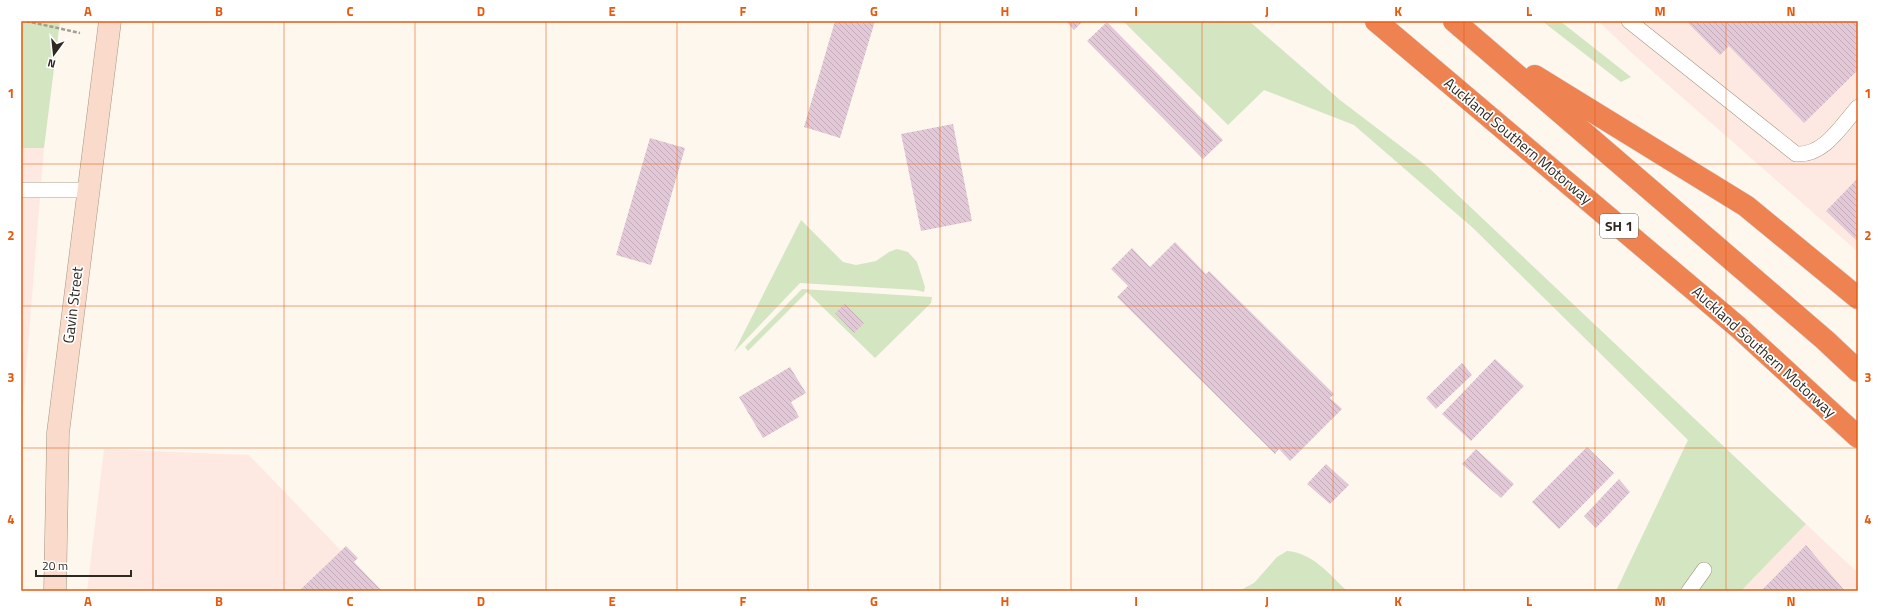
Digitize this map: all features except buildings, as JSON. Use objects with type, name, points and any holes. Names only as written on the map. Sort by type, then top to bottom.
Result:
[{"type":"highway","name":"Auckland Southern Motorway","points":[[1376,21],[1738,327],[1858,437]]},
{"type":"highway","points":[[1454,21],[1825,340],[1858,371]]},
{"type":"highway","points":[[1478,41],[1746,206],[1858,298]]},
{"type":"street","name":"Gavin Street","points":[[55,591],[58,433],[109,30]]},
{"type":"lane","points":[[1629,21],[1796,154],[1805,154],[1822,148],[1858,107]]},
{"type":"lane","points":[[21,190],[88,190]]},
{"type":"lane","points":[[1689,591],[1704,570]]},
{"type":"path","points":[[26,21],[109,30]]},
{"type":"shaded area","points":[[1598,21],[1858,21],[1858,252],[1634,55]]},
{"type":"shaded area","points":[[21,148],[44,148],[21,433]]},
{"type":"shaded area","points":[[104,449],[249,455],[380,591],[87,591]]},
{"type":"shaded area","points":[[1806,524],[1858,573],[1858,591],[1741,591]]},
{"type":"green space","points":[[21,21],[60,21],[44,148],[21,148]]},
{"type":"green space","points":[[1123,21],[1249,21],[1340,100],[1428,167],[1806,524],[1741,591],[1616,591],[1688,440],[1473,228],[1354,125],[1264,90],[1228,125]]},
{"type":"green space","points":[[1542,21],[1560,21],[1631,77],[1621,82]]},
{"type":"green space","points":[[801,220],[843,262],[856,265],[876,261],[889,252],[897,249],[908,252],[917,262],[925,287],[924,292],[916,290],[800,283],[734,352]]},
{"type":"green space","points":[[802,289],[932,297],[931,303],[875,358],[807,292],[748,351],[745,347]]},
{"type":"green space","points":[[1287,551],[1313,560],[1327,571],[1347,591],[1239,591],[1254,583],[1277,557]]}]
